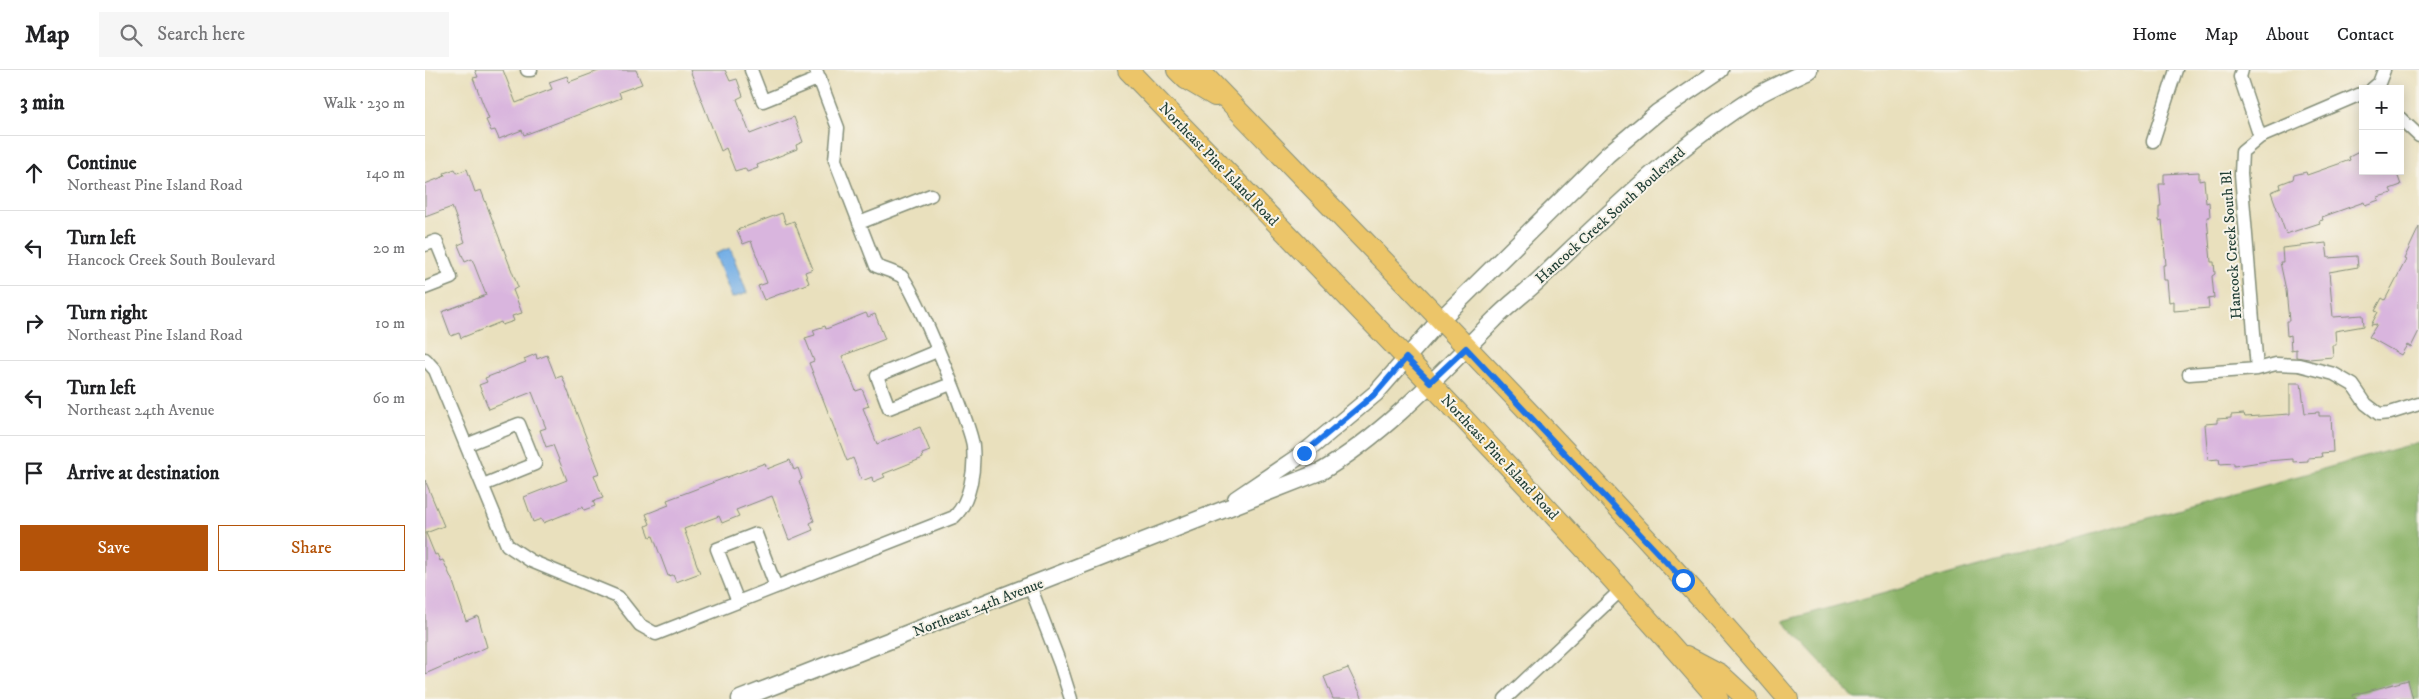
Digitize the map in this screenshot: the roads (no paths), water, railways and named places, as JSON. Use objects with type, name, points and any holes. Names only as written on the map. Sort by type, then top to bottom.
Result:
[{"type":"main road","name":"Northeast Pine Island Road","points":[[1128,70],[1430,382],[1623,588],[1718,699]]},
{"type":"main road","points":[[1177,70],[1186,80],[1235,107]]},
{"type":"main road","points":[[1199,70],[1466,348],[1677,573],[1788,699]]},
{"type":"main road","points":[[1679,654],[1695,659],[1720,674],[1747,699]]},
{"type":"street","points":[[425,359],[435,370],[507,545],[531,561],[618,597],[640,625],[656,634],[955,518],[963,508],[970,493],[973,445],[919,303],[902,277],[876,266],[835,160],[838,128],[818,74],[763,101],[751,70]]},
{"type":"street","points":[[1406,358],[1439,321],[1522,237],[1632,132],[1720,70]]},
{"type":"street","name":"Hancock Creek South Boulevard","points":[[1430,382],[1613,208],[1676,153],[1759,95],[1809,70]]},
{"type":"street","points":[[2153,141],[2176,70]]},
{"type":"street","points":[[2242,70],[2240,77],[2259,137],[2359,95]]},
{"type":"street","points":[[2377,85],[2384,70]]},
{"type":"street","points":[[2404,122],[2419,136]]},
{"type":"street","name":"Hancock Creek South Bl","points":[[2257,369],[2241,174],[2242,152],[2259,137]]},
{"type":"street","points":[[859,223],[931,195]]},
{"type":"street","points":[[425,246],[436,241],[451,278],[425,288]]},
{"type":"street","points":[[937,351],[877,376],[889,408],[951,384]]},
{"type":"street","name":"Northeast 24th Avenue","points":[[1216,512],[1304,453],[1376,393],[1406,358]]},
{"type":"street","points":[[2189,374],[2257,369],[2276,364],[2299,366],[2334,374],[2353,385],[2366,404],[2379,414],[2390,413],[2419,404]]},
{"type":"street","name":"Northeast 24th Avenue","points":[[739,699],[1322,471],[1343,458],[1401,411],[1430,382]]},
{"type":"street","points":[[466,445],[519,424],[535,464],[483,485]]},
{"type":"street","points":[[738,602],[717,549],[756,534],[776,587]]},
{"type":"street","points":[[1030,586],[1060,664],[1071,699]]},
{"type":"street","points":[[1505,699],[1623,588]]},
{"type":"water","points":[[730,248],[747,293],[732,298],[715,254]]}]
